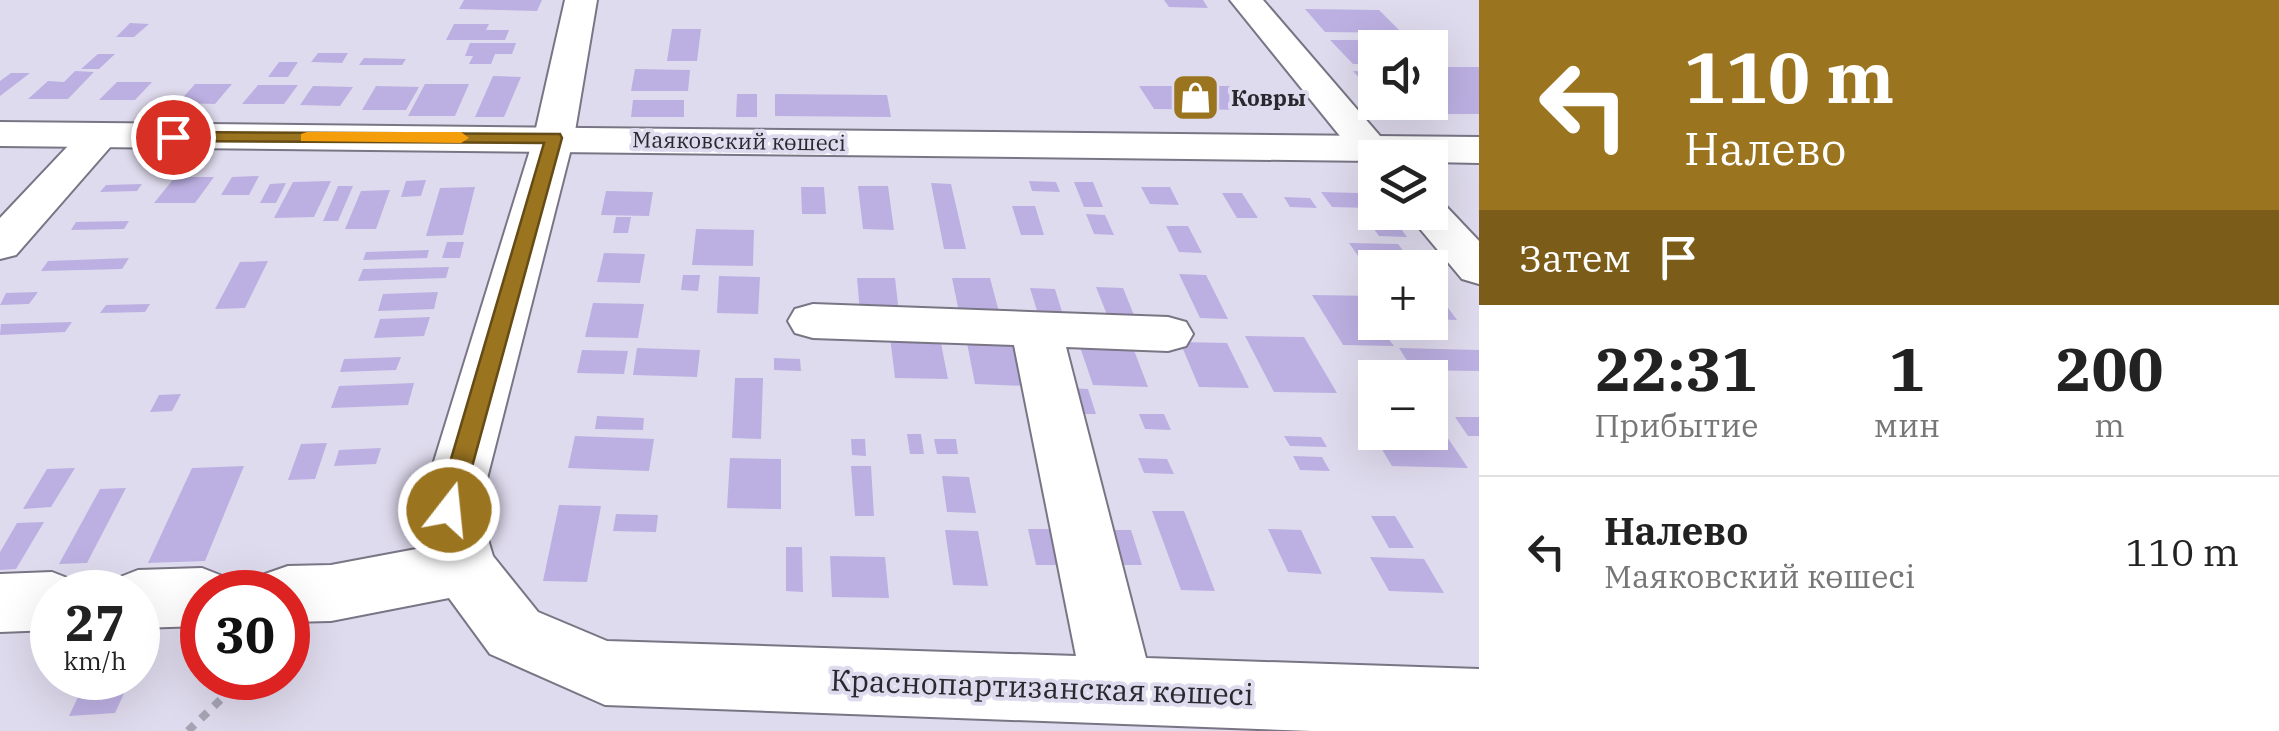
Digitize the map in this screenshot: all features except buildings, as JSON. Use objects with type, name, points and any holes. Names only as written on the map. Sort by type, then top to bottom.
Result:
[{"type":"main road","name":"Маяковский көшесі","points":[[0,134],[554,138],[1358,154]]},
{"type":"main road","name":"Маяковский көшесі","points":[[1448,151],[1479,150]]},
{"type":"street","points":[[310,593],[464,568],[449,510],[554,138],[581,0]]},
{"type":"street","points":[[1246,0],[1364,140]]},
{"type":"street","points":[[0,245],[98,137]]},
{"type":"street","points":[[1444,230],[1479,268]]},
{"type":"street","points":[[813,321],[1168,334]]},
{"type":"street","points":[[1036,329],[1119,691]]},
{"type":"street","name":"Краснопартизанская көшесі","points":[[464,568],[514,633],[605,673],[1479,703]]},
{"type":"street","points":[[0,603],[30,602]]},
{"type":"path","points":[[188,731],[220,700]]},
{"type":"slow traffic","points":[[307,138],[461,138]]},
{"type":"place","name":"Ковры","points":[[1196,98]]},
{"type":"route","points":[[173,137],[554,138],[449,510]]}]
